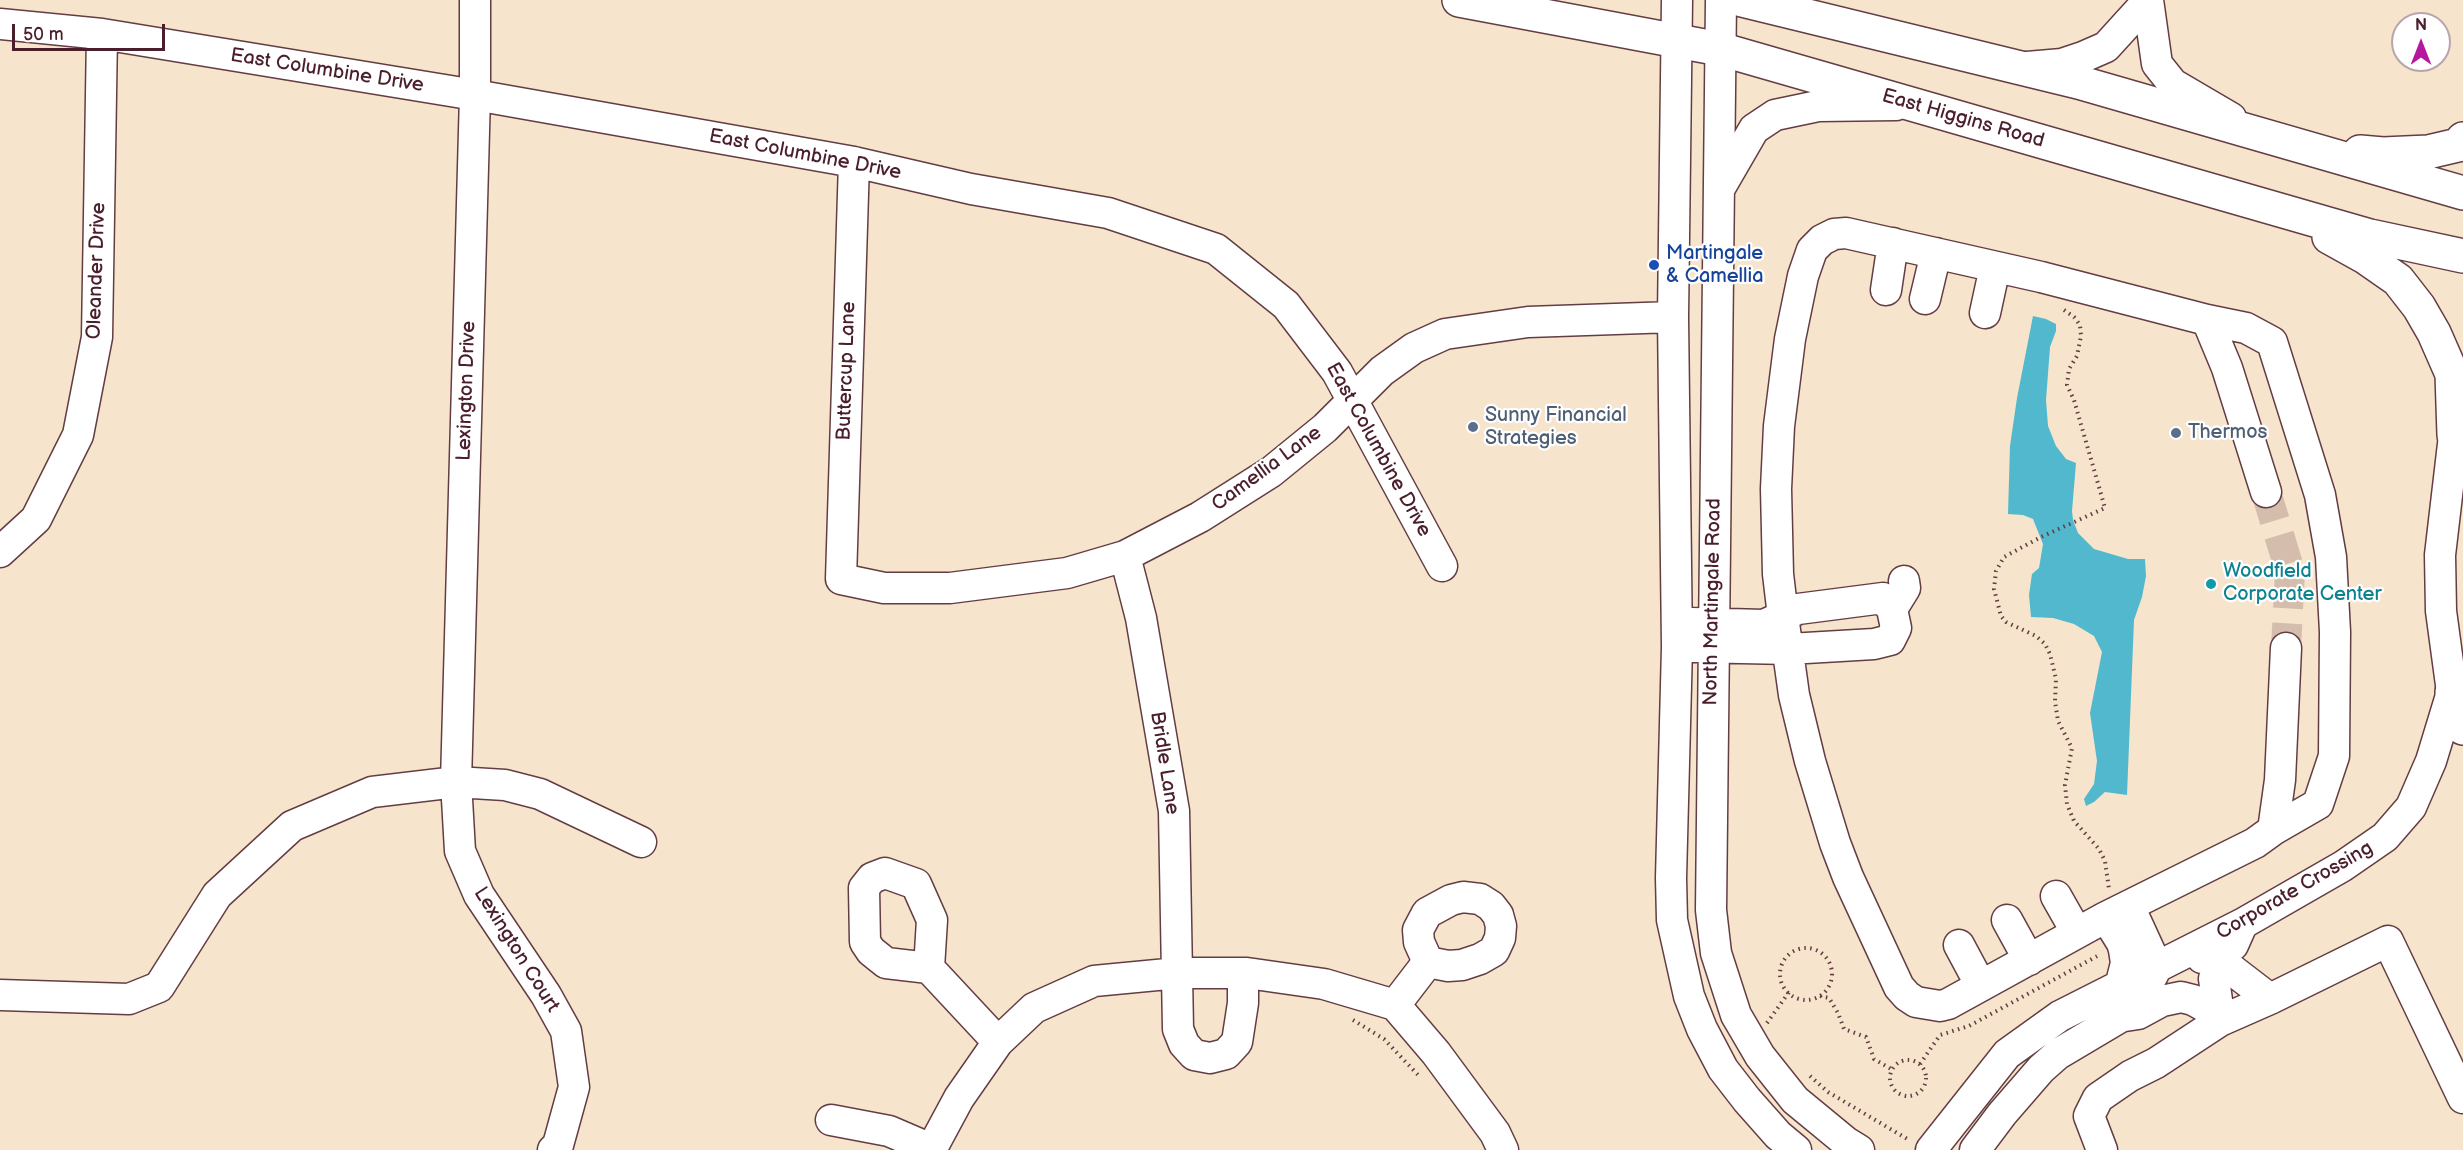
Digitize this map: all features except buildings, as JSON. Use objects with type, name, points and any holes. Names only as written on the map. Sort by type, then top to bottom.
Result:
[{"type":"main road","name":"East Higgins Road","points":[[1459,0],[1677,39],[1720,49],[2370,236],[2463,256]]},
{"type":"main road","points":[[1742,0],[2023,68],[2263,134],[2463,193]]},
{"type":"main road","points":[[2301,146],[2383,154],[2428,152],[2458,146],[2463,139]]},
{"type":"main road","points":[[2277,210],[2365,257],[2398,280],[2434,333],[2452,374],[2454,435]]},
{"type":"main road","points":[[2452,692],[2463,728]]},
{"type":"street","name":"Lexington Drive","points":[[456,782],[475,95],[475,0]]},
{"type":"street","name":"North Martingale Road","points":[[1677,0],[1673,317],[1677,635],[1672,920],[1680,966],[1689,996],[1702,1029],[1723,1069],[1778,1135],[1796,1150]]},
{"type":"street","name":"North Martingale Road","points":[[1721,0],[1710,877],[1716,953],[1736,1015],[1760,1056],[1795,1100],[1859,1150]]},
{"type":"street","points":[[2023,68],[2062,64],[2106,47],[2147,1]]},
{"type":"street","points":[[2147,1],[2157,64],[2173,84],[2263,134]]},
{"type":"street","name":"East Columbine Drive","points":[[0,24],[102,34],[475,95],[854,162],[971,189],[1108,213],[1216,249],[1286,305],[1337,372],[1442,566]]},
{"type":"street","name":"Oleander Drive","points":[[0,552],[36,519],[78,435],[95,349],[102,34]]},
{"type":"street","points":[[1718,191],[1754,129],[1775,115],[1818,106],[1913,104]]},
{"type":"street","name":"Buttercup Lane","points":[[841,579],[854,162]]},
{"type":"street","points":[[1846,233],[1936,253],[2246,328],[2272,342],[2320,495],[2331,557],[2335,632],[2334,756],[2318,804],[2255,843],[2117,912],[1948,1004],[1940,1006],[1916,1002],[1899,987],[1872,931],[1835,843],[1794,695],[1778,574],[1777,510],[1779,426],[1790,339],[1803,276],[1812,250],[1822,240],[1834,234],[1846,233]]},
{"type":"street","points":[[1886,290],[1893,243]]},
{"type":"street","points":[[1925,299],[1936,253]]},
{"type":"street","points":[[1985,313],[1995,267]]},
{"type":"street","name":"Camellia Lane","points":[[841,579],[884,588],[950,588],[1067,573],[1125,556],[1200,517],[1271,472],[1326,428],[1382,371],[1414,348],[1446,334],[1528,322],[1673,317]]},
{"type":"street","points":[[2207,320],[2227,368],[2266,492]]},
{"type":"street","points":[[2452,692],[2441,611],[2440,555],[2463,371]]},
{"type":"street","name":"Bridle Lane","points":[[1125,556],[1141,618],[1174,811],[1178,1029],[1184,1044],[1194,1054],[1210,1058],[1226,1054],[1237,1042],[1243,1003],[1243,973]]},
{"type":"street","points":[[1892,609],[1905,588],[1905,581]]},
{"type":"street","points":[[1677,635],[1713,636],[1789,649],[1855,655],[1890,640],[1896,628],[1892,609],[1883,598],[1845,595],[1798,609],[1764,625],[1713,636]]},
{"type":"street","points":[[2273,830],[2280,780],[2286,648]]},
{"type":"street","name":"Corporate Crossing","points":[[2169,961],[2242,924],[2367,851],[2397,825],[2410,807],[2431,762],[2452,692]]},
{"type":"street","points":[[0,995],[129,999],[159,987],[217,895],[292,826],[372,792],[456,782],[505,785],[540,794],[641,842]]},
{"type":"street","name":"Lexington Court","points":[[456,782],[460,851],[479,895],[546,995],[566,1031],[574,1087],[558,1145],[553,1150]]},
{"type":"street","points":[[2056,896],[2077,933]]},
{"type":"street","points":[[2117,912],[2126,963],[2121,1002]]},
{"type":"street","points":[[2117,912],[2169,961],[2218,959],[2270,999]]},
{"type":"street","points":[[2007,920],[2029,960]]},
{"type":"street","points":[[2220,1021],[2214,979],[2218,959],[2233,945],[2242,924]]},
{"type":"street","points":[[2102,1150],[2089,1116],[2098,1098],[2220,1021],[2388,941],[2463,1098]]},
{"type":"street","points":[[1959,945],[1981,986]]},
{"type":"street","points":[[1975,1150],[2033,1078],[2058,1054],[2121,1002],[2145,990],[2169,961]]},
{"type":"street","points":[[1395,1005],[1428,962]]},
{"type":"street","points":[[929,968],[998,1042]]},
{"type":"street","points":[[831,1120],[889,1131],[931,1150],[959,1098],[998,1042],[1034,1008],[1094,981],[1178,973],[1243,973],[1324,984],[1395,1005],[1436,1053],[1495,1133],[1503,1150]]},
{"type":"street","points":[[1931,1150],[2007,1054],[2060,1016],[2121,1002],[2138,1014],[2162,1001],[2181,997],[2205,1006],[2220,1021]]},
{"type":"path","points":[[2060,308],[2074,317],[2080,326],[2081,336],[2077,356],[2068,369],[2067,384],[2074,400],[2105,508],[2041,537],[2004,557],[1996,571],[1994,589],[2001,616],[2006,622],[2036,636],[2045,644],[2050,654],[2056,679],[2055,701],[2058,721],[2072,748],[2065,785],[2067,804],[2074,821],[2099,849],[2105,861],[2110,897],[2117,912]]},
{"type":"path","points":[[1920,1064],[1940,1035],[1969,1026],[2122,943]]},
{"type":"path","points":[[1819,995],[1829,986],[1832,969],[1823,954],[1807,948],[1790,953],[1784,960],[1781,977],[1789,992],[1800,999],[1819,995],[1829,998],[1845,1029],[1866,1037],[1874,1059],[1891,1069]]},
{"type":"path","points":[[1765,1026],[1789,992]]},
{"type":"path","points":[[1345,1015],[1384,1039],[1426,1082]]},
{"type":"path","points":[[1904,1059],[1920,1064],[1926,1075],[1926,1081],[1920,1092],[1914,1095],[1902,1095],[1892,1088],[1891,1069],[1904,1059]]},
{"type":"water","points":[[2033,316],[2056,324],[2050,347],[2046,400],[2048,426],[2056,446],[2066,459],[2076,463],[2072,511],[2078,533],[2094,549],[2128,559],[2145,559],[2146,576],[2134,620],[2127,795],[2105,792],[2086,806],[2084,799],[2094,784],[2097,761],[2090,713],[2102,652],[2094,636],[2074,624],[2053,618],[2031,617],[2029,595],[2032,574],[2039,568],[2043,544],[2033,519],[2023,515],[2008,514],[2010,446]]},
{"type":"tunnel","points":[[2266,492],[2290,571],[2286,648]]},
{"type":"place","name":"Martingale & Camellia","points":[[1654,265]]},
{"type":"place","name":"Sunny Financial Strategies","points":[[1473,427]]},
{"type":"place","name":"Thermos","points":[[2176,433]]},
{"type":"place","name":"Woodfield Corporate Center","points":[[2211,584]]}]
